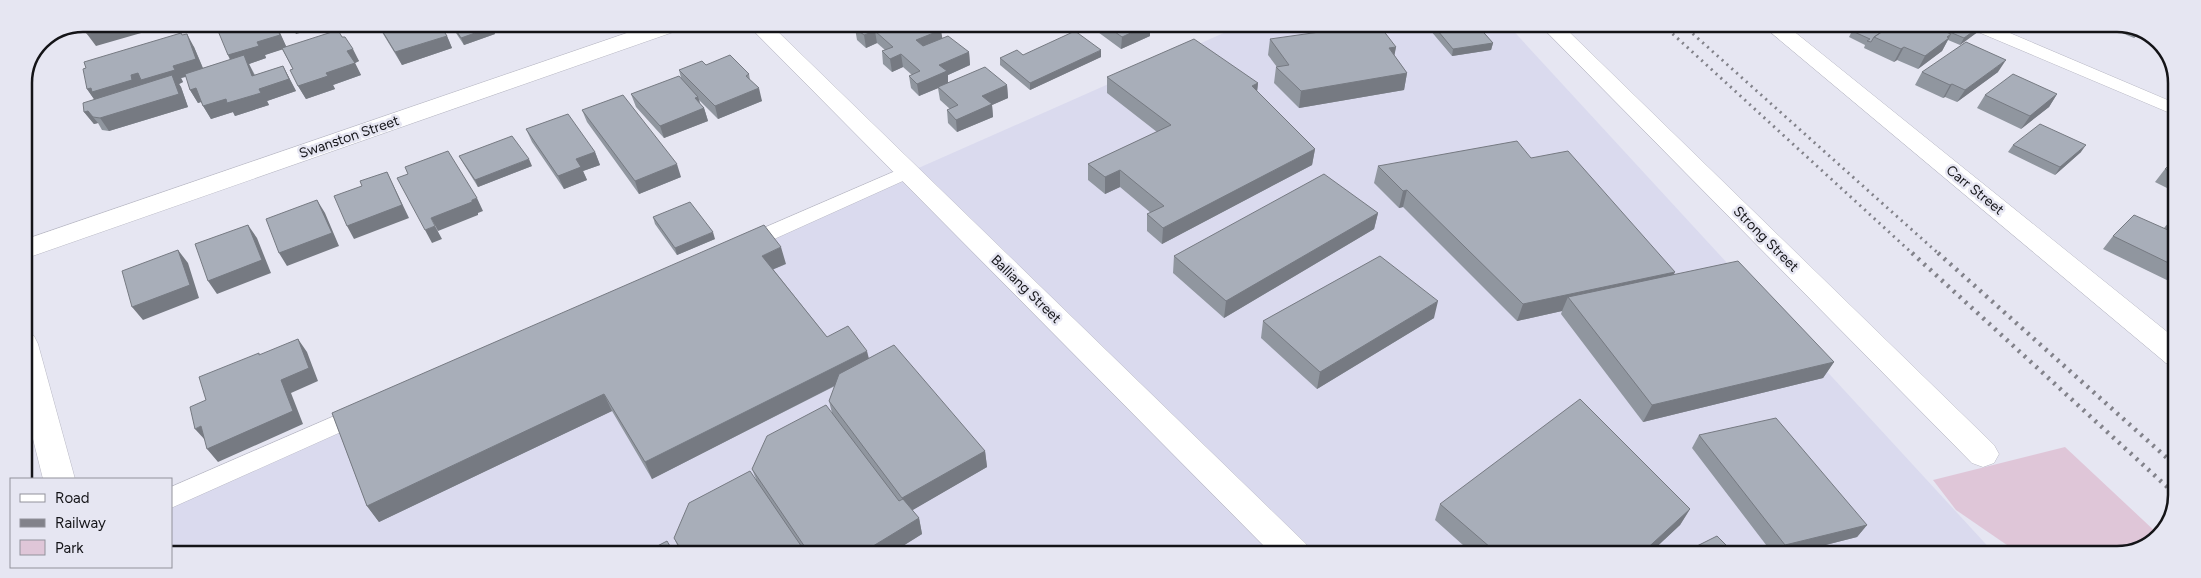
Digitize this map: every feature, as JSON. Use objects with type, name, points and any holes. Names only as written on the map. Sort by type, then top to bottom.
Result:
[{"type":"street","name":"Swanston Street","points":[[32,247],[651,32]]},
{"type":"street","name":"Balliang Street","points":[[766,32],[1286,546]]},
{"type":"street","name":"Strong Street","points":[[1557,32],[1983,454]]},
{"type":"street","name":"Carr Street","points":[[1782,32],[2168,348]]},
{"type":"street","points":[[33,378],[59,478]]},
{"type":"lane","points":[[1992,32],[2168,107]]},
{"type":"lane","points":[[723,254],[907,172]]},
{"type":"lane","points":[[172,498],[379,406]]},
{"type":"shaded area","points":[[1226,32],[1514,32],[1988,546],[172,546],[172,499]]},
{"type":"green space","points":[[2065,447],[2154,530],[2146,537],[2127,545],[2008,546],[1956,510],[1933,480]]},
{"type":"building","points":[[218,32],[279,32],[280,35],[257,42],[259,46],[228,55]]},
{"type":"building","points":[[332,32],[339,32],[353,49],[347,51],[355,63],[326,73],[328,76],[298,86],[290,70],[293,69],[282,48]]},
{"type":"building","points":[[383,32],[444,32],[447,36],[395,52]]},
{"type":"building","points":[[457,32],[478,32],[461,38]]},
{"type":"building","points":[[860,32],[872,32],[864,35]]},
{"type":"building","points":[[876,32],[936,32],[916,40],[923,46],[948,36],[969,52],[939,65],[947,71],[917,84],[909,76],[920,71],[901,54],[890,59],[882,51],[893,47]]},
{"type":"building","points":[[1073,32],[1076,32],[1101,50],[1030,83],[1000,58],[1017,50],[1023,55]]},
{"type":"building","points":[[1115,32],[1133,32],[1122,37]]},
{"type":"building","points":[[1320,32],[1384,32],[1396,47],[1389,48],[1407,73],[1301,91],[1276,67],[1289,65],[1270,39]]},
{"type":"building","points":[[1439,32],[1483,32],[1493,43],[1453,49]]},
{"type":"building","points":[[1854,32],[1882,32],[1874,37],[1871,42],[1867,41],[1870,39]]},
{"type":"building","points":[[1882,32],[1946,32],[1951,34],[1947,37],[1949,38],[1925,56],[1904,47],[1901,49],[1874,37]]},
{"type":"building","points":[[1950,32],[1972,32],[1964,38]]},
{"type":"building","points":[[181,33],[182,35],[187,34],[196,59],[173,66],[175,70],[141,80],[138,73],[131,75],[132,80],[92,92],[91,88],[87,89],[83,69],[86,68],[84,62]]},
{"type":"building","points":[[1194,39],[1258,83],[1252,86],[1315,149],[1163,228],[1147,214],[1164,206],[1120,170],[1105,177],[1088,164],[1171,125],[1107,77]]},
{"type":"building","points":[[1966,42],[2006,60],[1965,90],[1922,72]]},
{"type":"building","points":[[244,55],[252,76],[283,66],[289,79],[259,89],[261,93],[227,103],[226,99],[203,106],[196,88],[190,90],[185,74]]},
{"type":"building","points":[[730,55],[749,74],[746,76],[759,88],[715,106],[679,70],[702,61],[706,65]]},
{"type":"building","points":[[985,67],[1007,85],[982,96],[992,104],[956,120],[947,110],[958,105],[938,87]]},
{"type":"building","points":[[2013,74],[2057,94],[2030,116],[1985,95]]},
{"type":"building","points":[[172,75],[179,94],[100,118],[93,117],[88,111],[84,112],[83,103]]},
{"type":"building","points":[[679,76],[698,97],[695,98],[704,108],[660,126],[631,94]]},
{"type":"building","points":[[623,95],[677,164],[635,181],[582,110]]},
{"type":"building","points":[[568,114],[595,152],[576,159],[581,167],[558,176],[526,129]]},
{"type":"building","points":[[2040,124],[2086,145],[2060,167],[2013,145]]},
{"type":"building","points":[[512,136],[529,159],[475,180],[459,156]]},
{"type":"building","points":[[1517,141],[1531,158],[1568,151],[1675,272],[1523,304],[1407,190],[1403,191],[1378,166]]},
{"type":"building","points":[[448,151],[477,198],[472,200],[472,202],[431,218],[435,226],[425,230],[397,178],[408,174],[405,167]]},
{"type":"building","points":[[387,172],[402,205],[347,226],[334,196],[362,186],[360,181]]},
{"type":"building","points":[[1324,174],[1378,213],[1226,301],[1174,256]]},
{"type":"building","points":[[317,200],[332,233],[279,253],[266,219]]},
{"type":"building","points":[[690,202],[713,232],[675,248],[653,217]]},
{"type":"building","points":[[2134,215],[2168,230],[2168,263],[2113,236]]},
{"type":"building","points":[[248,225],[262,260],[208,281],[195,244]]},
{"type":"building","points":[[764,225],[781,247],[762,256],[827,337],[848,326],[867,351],[645,462],[604,394],[367,506],[332,413]]},
{"type":"building","points":[[178,250],[190,285],[132,307],[122,271]]},
{"type":"building","points":[[1380,256],[1438,301],[1320,372],[1263,321]]},
{"type":"building","points":[[1738,261],[1834,362],[1652,405],[1568,297]]},
{"type":"building","points":[[298,339],[309,368],[281,380],[293,411],[207,449],[201,426],[195,429],[190,407],[206,400],[199,377]]},
{"type":"building","points":[[894,345],[985,451],[902,498],[829,401],[839,374]]},
{"type":"building","points":[[1580,399],[1690,509],[1650,546],[1489,546],[1440,504]]},
{"type":"building","points":[[826,405],[899,501],[903,499],[919,518],[873,546],[804,546],[752,469],[767,436]]},
{"type":"building","points":[[1776,418],[1867,525],[1785,545],[1699,435]]},
{"type":"building","points":[[750,471],[801,546],[679,546],[674,538],[689,503]]},
{"type":"building","points":[[1717,536],[1727,546],[1697,546]]},
{"type":"building","points":[[667,541],[670,546],[657,546]]},
{"type":"railway","points":[[1671,32],[1913,254]]},
{"type":"railway","points":[[1691,32],[1939,254]]},
{"type":"railway","points":[[1912,253],[2168,488]]},
{"type":"railway","points":[[1938,253],[2168,459]]}]
